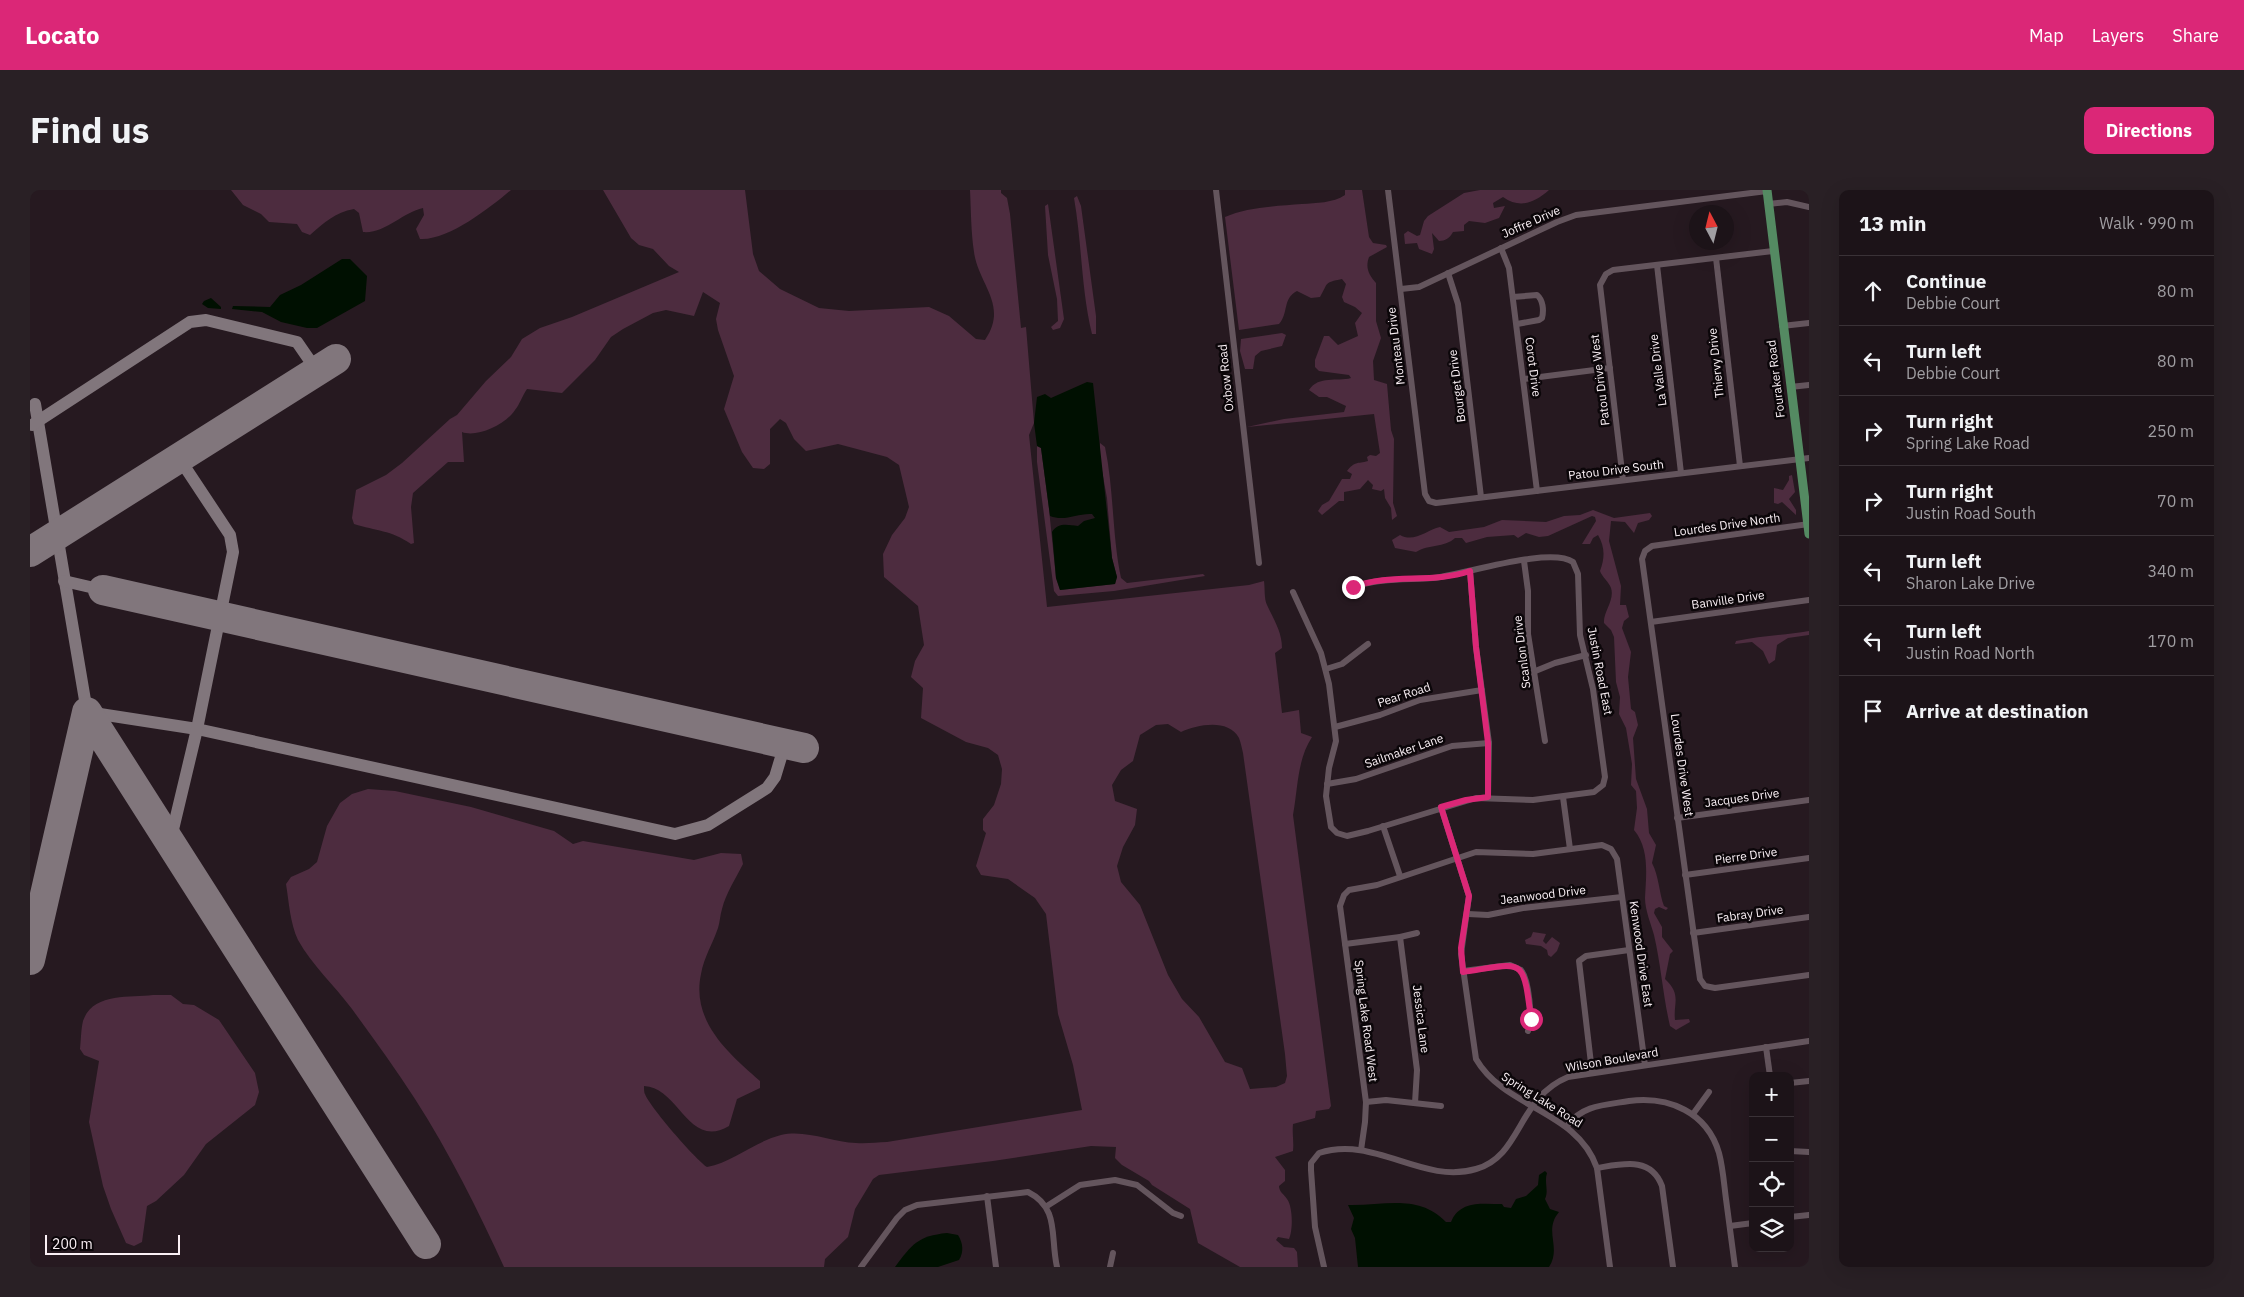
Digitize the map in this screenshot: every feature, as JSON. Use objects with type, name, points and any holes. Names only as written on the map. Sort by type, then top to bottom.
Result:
[{"type":"main road","name":"Fouraker Road","points":[[1767,190],[1798,459],[1809,528]]},
{"type":"street","name":"Oxbow Road","points":[[1216,190],[1259,563]]},
{"type":"street","name":"Monteau Drive","points":[[1388,190],[1427,499]]},
{"type":"street","name":"Joffre Drive","points":[[1401,290],[1419,287],[1557,222],[1576,215],[1767,190]]},
{"type":"street","points":[[1768,204],[1792,202],[1809,207]]},
{"type":"street","name":"Corot Drive","points":[[1501,248],[1510,268],[1537,491]]},
{"type":"street","points":[[1657,265],[1774,251]]},
{"type":"street","name":"Thiervy Drive","points":[[1716,258],[1740,466]]},
{"type":"street","name":"Patou Drive West","points":[[1623,480],[1600,285],[1602,278],[1613,270],[1657,265]]},
{"type":"street","name":"La Valle Drive","points":[[1657,265],[1681,472]]},
{"type":"street","name":"Bourget Drive","points":[[1448,273],[1458,304],[1481,497]]},
{"type":"street","points":[[1513,297],[1537,295],[1541,298],[1542,318],[1517,324]]},
{"type":"street","points":[[1782,326],[1809,323]]},
{"type":"street","points":[[1524,379],[1610,368]]},
{"type":"street","points":[[1790,387],[1809,385]]},
{"type":"street","name":"Patou Drive South","points":[[1427,499],[1436,503],[1809,458]]},
{"type":"street","name":"Lourdes Drive North","points":[[1649,547],[1809,528]]},
{"type":"street","name":"Lourdes Drive West","points":[[1649,547],[1642,559],[1700,978],[1706,986],[1715,988],[1809,975]]},
{"type":"street","name":"Justin Road East","points":[[1524,561],[1562,557],[1573,562],[1578,574],[1580,635],[1586,655],[1598,718],[1605,777],[1603,785],[1594,792],[1563,797]]},
{"type":"street","points":[[1353,587],[1392,578],[1433,578],[1494,564],[1524,561]]},
{"type":"street","name":"Scanlon Drive","points":[[1524,561],[1528,590],[1528,634],[1545,741]]},
{"type":"street","points":[[1470,571],[1476,647],[1488,743],[1488,797]]},
{"type":"street","points":[[1293,592],[1321,653],[1326,669],[1336,741],[1327,784],[1327,805],[1331,827],[1337,833],[1346,836],[1466,800],[1488,797],[1521,800],[1563,797],[1570,849],[1533,854],[1484,851],[1400,876],[1382,826]]},
{"type":"street","name":"Banville Drive","points":[[1651,622],[1809,600]]},
{"type":"street","points":[[1326,669],[1342,664],[1368,644]]},
{"type":"street","points":[[1533,672],[1555,663],[1586,655]]},
{"type":"street","name":"Pear Road","points":[[1335,727],[1380,715],[1420,700],[1482,690]]},
{"type":"street","name":"Sailmaker Lane","points":[[1327,784],[1356,779],[1452,746],[1488,743]]},
{"type":"street","name":"Jacques Drive","points":[[1678,818],[1809,800]]},
{"type":"street","name":"Spring Lake Road","points":[[1441,807],[1469,896],[1468,914],[1461,948],[1476,1059],[1494,1083],[1567,1126],[1579,1136],[1592,1154],[1597,1168],[1610,1267]]},
{"type":"street","name":"Kenwood Drive East","points":[[1570,849],[1598,845],[1611,849],[1617,860],[1645,1065]]},
{"type":"street","name":"Pierre Drive","points":[[1685,875],[1809,858]]},
{"type":"street","name":"Spring Lake Road West","points":[[1361,1150],[1366,1102],[1340,906],[1344,895],[1354,888],[1377,885],[1400,876]]},
{"type":"street","name":"Jeanwood Drive","points":[[1468,914],[1488,915],[1522,908],[1622,897]]},
{"type":"street","name":"Fabray Drive","points":[[1693,933],[1809,917]]},
{"type":"street","points":[[1345,944],[1417,933]]},
{"type":"street","name":"Jessica Lane","points":[[1400,937],[1417,1076],[1415,1103]]},
{"type":"street","points":[[1592,1072],[1578,965],[1580,959],[1586,956],[1629,950]]},
{"type":"street","points":[[1463,972],[1510,965],[1521,970],[1526,978],[1531,1019],[1528,1031]]},
{"type":"street","name":"Wilson Boulevard","points":[[1324,1267],[1315,1227],[1311,1170],[1315,1157],[1324,1152],[1361,1150],[1381,1153],[1439,1172],[1456,1173],[1475,1170],[1492,1162],[1502,1154],[1532,1105],[1555,1083],[1568,1077],[1809,1041]]},
{"type":"street","points":[[1766,1047],[1769,1072]]},
{"type":"street","points":[[1794,1083],[1809,1081]]},
{"type":"street","points":[[1693,1114],[1709,1092]]},
{"type":"street","points":[[1366,1102],[1386,1100],[1441,1106]]},
{"type":"street","points":[[1567,1126],[1574,1117],[1593,1106],[1641,1100],[1664,1101],[1693,1114],[1707,1129],[1718,1151],[1735,1267]]},
{"type":"street","points":[[1794,1151],[1809,1152]]},
{"type":"street","points":[[1597,1168],[1639,1164],[1656,1175],[1662,1186],[1673,1267]]},
{"type":"street","points":[[1047,1206],[1080,1185],[1116,1180],[1137,1185],[1174,1213],[1181,1216]]},
{"type":"street","points":[[861,1267],[905,1210],[917,1205],[1028,1192],[1040,1198],[1047,1206],[1057,1267]]},
{"type":"street","points":[[987,1196],[996,1267]]},
{"type":"street","points":[[1794,1217],[1809,1215]]},
{"type":"street","points":[[1730,1226],[1749,1224]]},
{"type":"street","points":[[1110,1267],[1113,1253]]},
{"type":"shaded area","points":[[231,190],[511,190],[481,214],[456,229],[443,235],[420,239],[416,229],[424,215],[423,208],[379,230],[371,232],[363,232],[359,213],[354,209],[347,210],[330,219],[310,235],[302,232],[297,224],[269,222],[261,214],[243,205]]},
{"type":"shaded area","points":[[603,190],[745,190],[753,254],[759,271],[780,289],[819,308],[849,311],[929,307],[949,316],[976,339],[985,340],[992,327],[993,305],[974,252],[970,190],[1001,190],[1001,193],[1007,198],[1010,214],[1021,328],[1026,327],[1034,423],[1029,435],[1047,607],[1249,585],[1264,581],[1266,603],[1282,642],[1282,648],[1275,653],[1282,713],[1299,710],[1301,733],[1312,737],[1303,755],[1293,815],[1331,1106],[1329,1109],[1316,1111],[1315,1118],[1293,1124],[1293,1151],[1275,1157],[1285,1170],[1285,1181],[1279,1188],[1289,1203],[1292,1219],[1289,1239],[1278,1237],[1276,1240],[1284,1247],[1294,1248],[1297,1252],[1298,1267],[1240,1267],[1198,1243],[1190,1209],[1122,1165],[1115,1158],[1116,1147],[1091,1146],[993,1161],[879,1175],[873,1179],[855,1209],[848,1237],[825,1259],[824,1267],[504,1267],[462,1181],[428,1119],[352,1009],[304,949],[293,927],[286,884],[291,877],[309,869],[317,862],[327,826],[340,803],[352,794],[368,789],[395,791],[471,807],[554,831],[573,844],[583,841],[694,860],[721,853],[741,854],[743,864],[721,911],[718,928],[702,968],[699,991],[701,1007],[715,1035],[736,1059],[760,1081],[760,1088],[737,1099],[729,1126],[715,1131],[703,1130],[693,1124],[666,1096],[656,1089],[644,1086],[648,1100],[663,1121],[707,1167],[726,1161],[762,1142],[781,1135],[809,1135],[856,1143],[887,1142],[1082,1110],[1073,1065],[1058,1014],[1046,914],[1035,898],[1008,879],[981,875],[976,866],[986,833],[983,830],[983,819],[994,805],[1001,784],[1002,769],[998,755],[988,748],[966,742],[921,718],[923,688],[911,677],[915,661],[924,645],[918,606],[884,577],[883,554],[892,535],[905,518],[909,507],[899,465],[887,457],[838,444],[806,451],[794,439],[786,423],[780,419],[770,429],[770,464],[764,469],[753,468],[742,452],[724,409],[734,376],[718,330],[716,319],[720,303],[703,292],[694,316],[666,310],[653,313],[611,337],[595,360],[562,393],[527,389],[511,415],[498,425],[475,433],[462,432],[464,462],[448,462],[413,493],[411,507],[414,543],[411,544],[390,533],[354,524],[352,518],[356,490],[386,475],[457,415],[486,381],[511,357],[522,339],[540,328],[572,317],[679,272],[669,266],[653,249],[639,245],[631,238]],"holes":[[[1168,724],[1181,732],[1195,727],[1220,725],[1234,732],[1241,744],[1285,1054],[1287,1076],[1285,1083],[1276,1087],[1250,1089],[1242,1068],[1225,1062],[1199,1017],[1182,999],[1168,975],[1140,905],[1121,882],[1117,866],[1123,847],[1135,825],[1137,809],[1115,801],[1112,785],[1121,770],[1133,761],[1140,735],[1156,725]]]},
{"type":"shaded area","points":[[1345,190],[1362,190],[1369,237],[1373,243],[1386,245],[1387,247],[1369,257],[1367,265],[1376,283],[1376,321],[1381,338],[1373,361],[1374,380],[1387,384],[1391,430],[1394,439],[1393,503],[1397,516],[1392,520],[1391,508],[1385,498],[1384,489],[1381,491],[1372,489],[1373,485],[1368,480],[1360,489],[1344,492],[1344,501],[1339,501],[1322,515],[1318,511],[1322,505],[1329,501],[1342,479],[1350,479],[1352,474],[1347,471],[1352,466],[1356,463],[1368,461],[1367,457],[1370,455],[1376,456],[1380,453],[1374,414],[1247,427],[1284,419],[1344,412],[1346,406],[1327,397],[1319,397],[1309,390],[1318,382],[1351,378],[1349,375],[1319,371],[1315,367],[1315,360],[1324,336],[1329,336],[1338,345],[1358,336],[1355,323],[1362,313],[1344,302],[1342,297],[1346,284],[1342,279],[1327,284],[1320,297],[1311,298],[1297,291],[1292,294],[1279,324],[1239,330],[1225,217],[1253,209],[1330,201],[1345,195]]},
{"type":"shaded area","points":[[1480,190],[1549,190],[1527,203],[1515,203],[1503,197],[1493,203],[1494,208],[1505,206],[1499,218],[1485,223],[1469,221],[1464,225],[1464,231],[1453,232],[1445,240],[1439,241],[1432,233],[1434,249],[1432,254],[1419,249],[1417,243],[1405,244],[1404,234],[1408,231],[1417,236],[1420,235],[1424,221],[1428,216],[1464,193]]},
{"type":"shaded area","points":[[1077,196],[1081,206],[1096,316],[1096,334],[1092,334],[1088,317],[1074,198]]},
{"type":"shaded area","points":[[1048,204],[1064,319],[1060,328],[1053,330],[1051,327],[1058,321],[1057,299],[1048,255],[1045,206]]},
{"type":"shaded area","points":[[342,259],[350,259],[367,276],[365,301],[317,328],[307,328],[281,322],[262,312],[232,309],[233,306],[270,307],[280,295],[301,285]]},
{"type":"shaded area","points":[[211,298],[221,309],[208,308],[202,304]]},
{"type":"shaded area","points":[[1282,333],[1286,335],[1282,346],[1261,351],[1255,356],[1253,369],[1245,369],[1240,351],[1241,339]]},
{"type":"shaded area","points":[[1087,382],[1093,383],[1112,558],[1117,577],[1115,584],[1060,590],[1056,578],[1052,532],[1060,525],[1078,526],[1084,521],[1095,518],[1092,514],[1066,518],[1050,516],[1041,448],[1037,446],[1034,423],[1037,397],[1045,394],[1051,398]]},
{"type":"shaded area","points":[[1100,443],[1105,447],[1108,463],[1121,578],[1127,583],[1203,574],[1205,576],[1114,591],[1058,596],[1054,591],[1037,462],[1037,446],[1041,448],[1056,578],[1060,590],[1115,584],[1117,577],[1112,558],[1107,498],[1100,460]]},
{"type":"shaded area","points":[[1792,475],[1795,492],[1789,499],[1796,510],[1796,515],[1782,502],[1774,503],[1774,488],[1783,490],[1789,480],[1789,476]]},
{"type":"shaded area","points":[[1593,510],[1614,518],[1650,513],[1652,516],[1649,520],[1638,523],[1634,533],[1625,522],[1611,521],[1609,541],[1621,586],[1620,605],[1626,605],[1629,617],[1624,621],[1622,628],[1631,652],[1628,677],[1631,709],[1635,712],[1638,725],[1633,738],[1636,779],[1647,809],[1649,833],[1656,845],[1652,863],[1664,906],[1668,908],[1666,910],[1659,907],[1655,909],[1654,913],[1662,927],[1662,937],[1673,951],[1670,954],[1665,979],[1673,990],[1676,999],[1675,1020],[1689,1019],[1690,1022],[1676,1030],[1670,1026],[1654,935],[1646,907],[1645,854],[1639,837],[1634,830],[1637,808],[1636,791],[1631,785],[1632,764],[1626,728],[1619,714],[1620,697],[1616,682],[1614,637],[1611,630],[1604,623],[1612,592],[1600,571],[1604,553],[1598,535],[1593,538],[1590,544],[1582,544],[1596,521],[1595,517],[1592,516],[1548,536],[1539,537],[1526,533],[1518,538],[1514,535],[1487,537],[1466,543],[1462,538],[1455,538],[1446,543],[1416,552],[1395,548],[1392,540],[1400,535],[1410,538],[1415,537],[1440,527],[1449,532],[1484,527],[1502,520],[1546,522],[1564,516],[1580,515]]},
{"type":"shaded area","points":[[1809,631],[1809,635],[1788,638],[1777,645],[1775,660],[1769,664],[1763,651],[1752,642],[1735,644],[1736,641],[1745,639]]},
{"type":"shaded area","points":[[1533,932],[1546,934],[1543,941],[1546,944],[1552,937],[1560,943],[1557,951],[1551,957],[1548,955],[1547,950],[1541,946],[1526,944],[1525,940],[1531,937]]},
{"type":"shaded area","points":[[171,995],[183,1004],[194,1005],[219,1020],[255,1073],[259,1092],[255,1105],[206,1144],[184,1175],[156,1201],[147,1206],[142,1242],[134,1246],[126,1243],[103,1186],[89,1122],[99,1061],[84,1055],[80,1049],[81,1031],[83,1021],[88,1012],[95,1005],[103,1001],[113,998]]},
{"type":"shaded area","points":[[1545,1171],[1547,1173],[1547,1193],[1545,1199],[1550,1209],[1559,1212],[1553,1226],[1554,1253],[1549,1267],[1358,1267],[1355,1238],[1351,1229],[1354,1218],[1348,1205],[1412,1204],[1424,1207],[1446,1222],[1451,1222],[1460,1210],[1472,1205],[1502,1204],[1504,1207],[1511,1208],[1516,1199],[1526,1196],[1538,1185],[1539,1175]]},
{"type":"shaded area","points":[[947,1233],[958,1235],[960,1238],[962,1251],[959,1260],[938,1267],[895,1267],[916,1242],[929,1236]]},
{"type":"taxiway","points":[[32,425],[190,322],[206,320],[297,342],[317,371]]},
{"type":"taxiway","points":[[35,404],[87,712],[197,729],[675,834],[708,825],[767,788],[775,777],[785,744]]},
{"type":"taxiway","points":[[170,842],[197,729],[233,552],[230,535],[179,458]]},
{"type":"taxiway","points":[[64,581],[103,590]]},
{"type":"runway","points":[[30,552],[336,359]]},
{"type":"runway","points":[[103,590],[804,748]]},
{"type":"runway","points":[[30,960],[87,712],[426,1244]]},
{"type":"route","points":[[1353,587],[1392,578],[1433,578],[1470,571],[1476,647],[1488,743],[1488,797],[1466,800],[1441,807],[1469,896],[1468,914],[1461,948],[1463,972],[1510,965],[1521,970],[1526,978],[1531,1019]]}]
